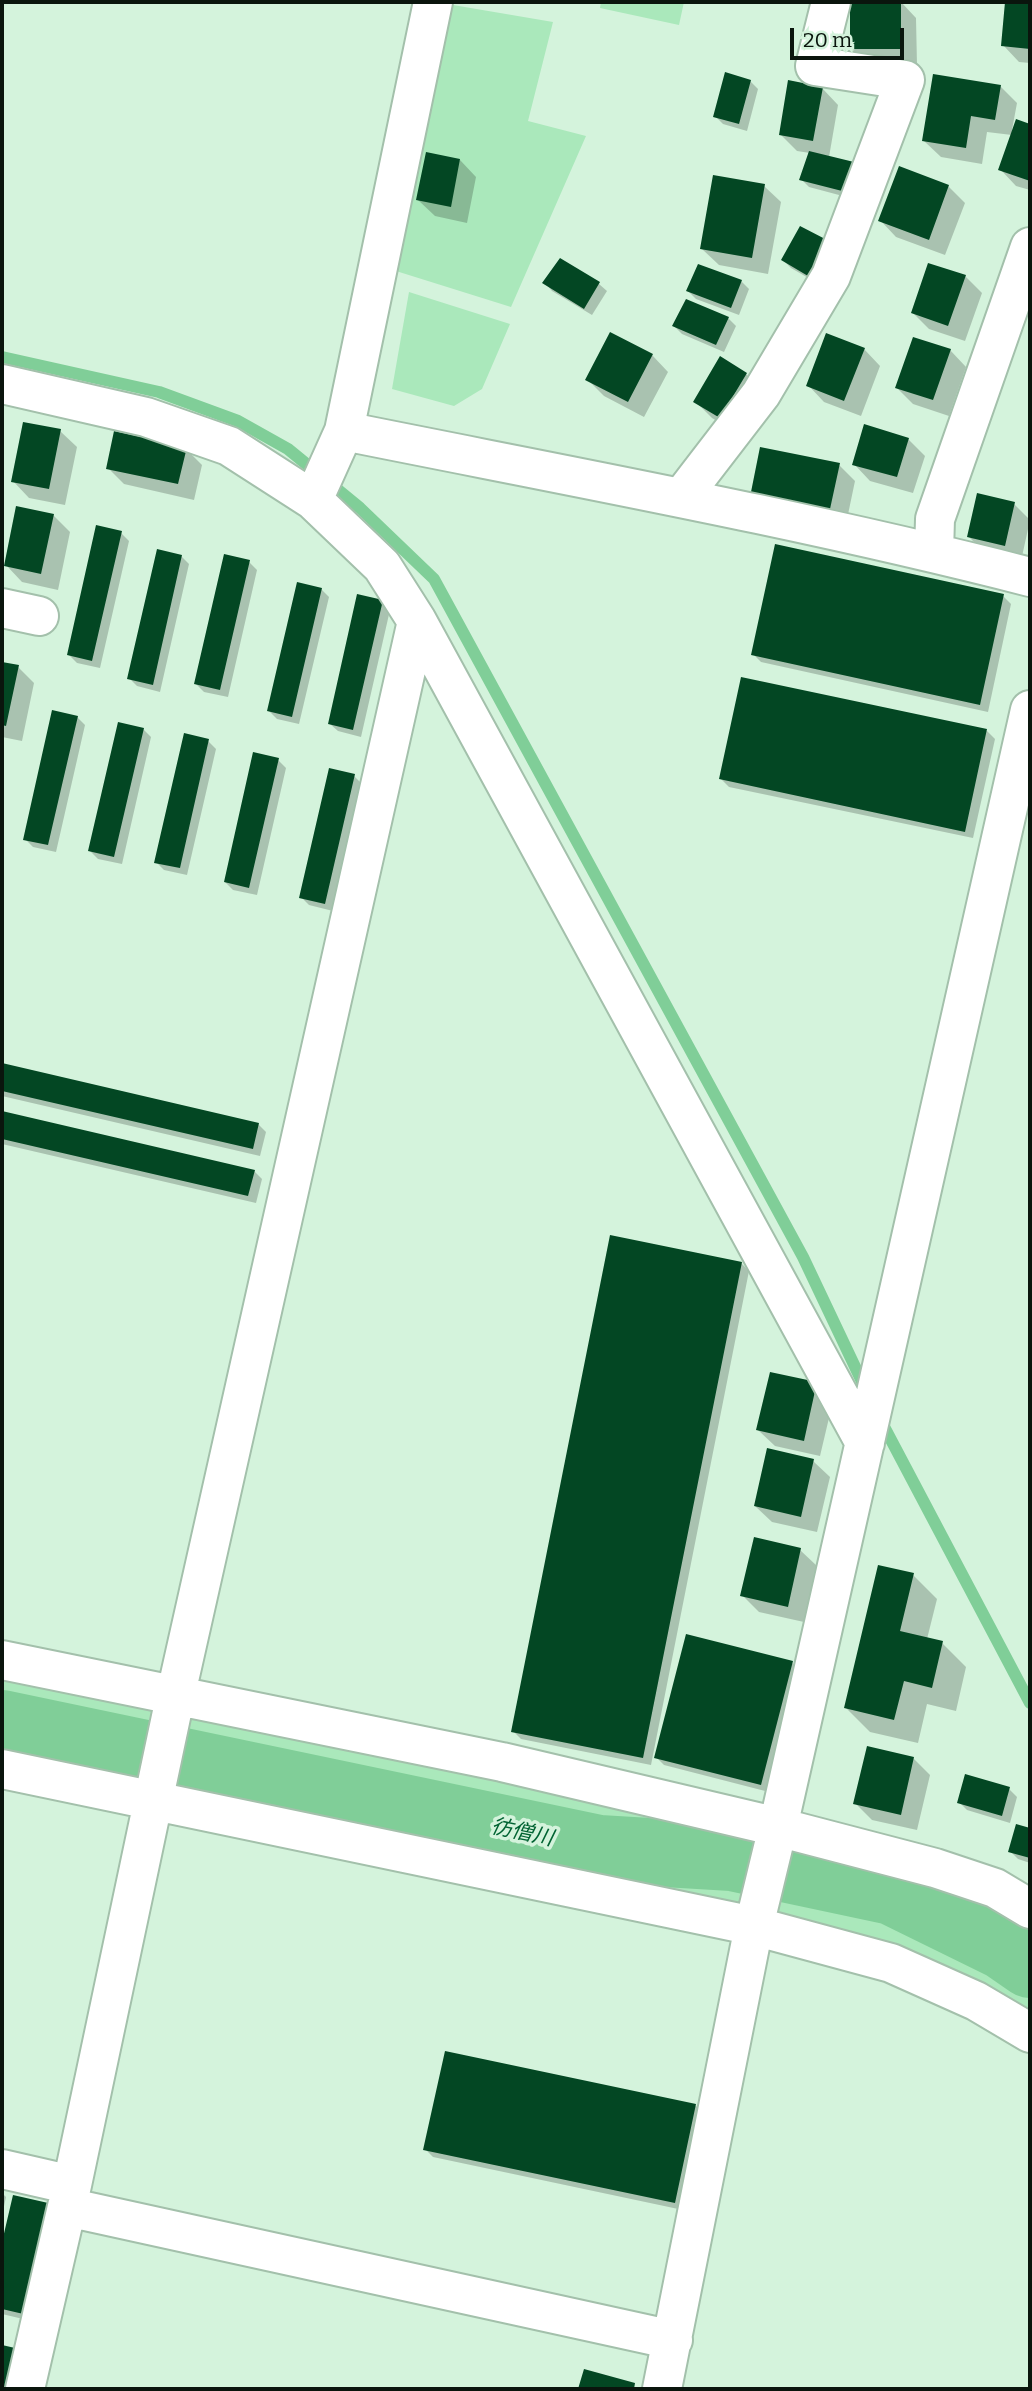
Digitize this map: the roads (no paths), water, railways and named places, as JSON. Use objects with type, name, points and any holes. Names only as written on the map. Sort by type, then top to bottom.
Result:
[{"type":"street","points":[[313,500],[344,431],[433,2]]},
{"type":"street","points":[[681,498],[761,394],[831,276],[905,80],[815,66],[831,2]]},
{"type":"street","points":[[934,552],[935,519],[1030,247]]},
{"type":"street","points":[[2,384],[146,417],[229,446],[313,500],[382,566],[417,621],[865,1443]]},
{"type":"street","points":[[344,431],[681,498],[934,552],[1030,577]]},
{"type":"street","points":[[2,608],[39,616]]},
{"type":"street","points":[[25,2389],[176,1698],[417,621]]},
{"type":"street","points":[[662,2389],[754,1926],[1030,710]]},
{"type":"street","points":[[2,1660],[176,1698],[502,1762],[778,1827],[935,1868],[995,1888],[1030,1909]]},
{"type":"street","points":[[2,1769],[754,1926],[891,1964],[976,2001],[1030,2033]]},
{"type":"street","points":[[2,2169],[69,2196],[673,2340]]},
{"type":"waterway","points":[[2,357],[159,392],[238,421],[288,449],[360,508],[434,579],[803,1257],[866,1390]]},
{"type":"waterway","points":[[880,1419],[1030,1703]]},
{"type":"waterway","name":"彷僧川","points":[[2,1724],[599,1849],[732,1857],[892,1891],[1004,1946],[1030,1964]]}]
